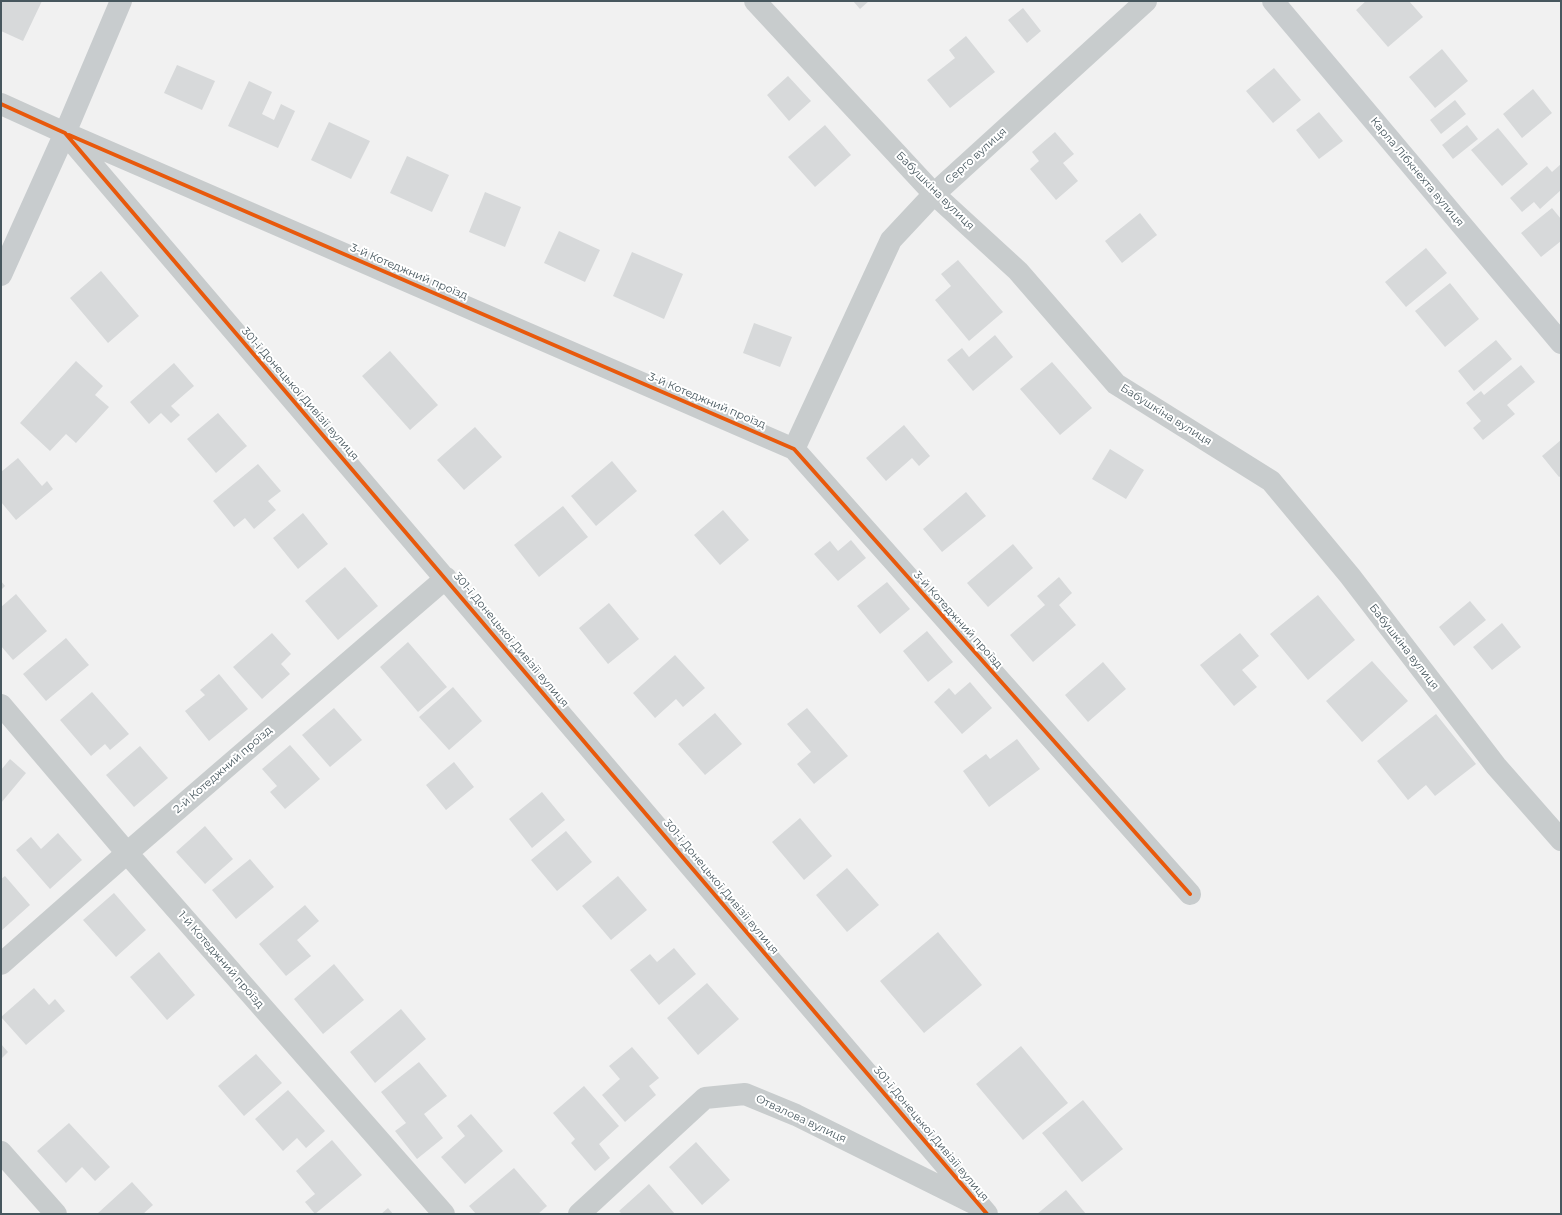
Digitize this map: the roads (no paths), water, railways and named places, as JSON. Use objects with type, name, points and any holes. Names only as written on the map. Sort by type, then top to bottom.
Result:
[{"type":"street","points":[[1,275],[65,133],[121,1]]},
{"type":"street","name":"Бабушкіна вулиця","points":[[756,1],[934,194],[1018,271],[1116,384],[1271,481],[1350,576],[1496,766],[1561,840]]},
{"type":"street","name":"Серго вулиця","points":[[794,449],[891,240],[934,194],[1146,1]]},
{"type":"street","name":"Карла Лібкнехта вулиця","points":[[1273,1],[1561,343]]},
{"type":"street","name":"301-ї Донецької Дивізії вулиця","points":[[1,104],[65,133],[984,1210]]},
{"type":"street","name":"3-й Котеджний проїзд","points":[[65,133],[794,449],[1190,894]]},
{"type":"street","name":"2-й Котеджний проїзд","points":[[1,964],[127,853],[446,578]]},
{"type":"street","name":"1-й Котеджний проїзд","points":[[1,705],[127,853],[444,1214]]},
{"type":"street","name":"Отвалова вулиця","points":[[579,1214],[705,1098],[745,1094],[796,1115],[984,1210]]},
{"type":"street","points":[[1,1152],[56,1214]]}]
